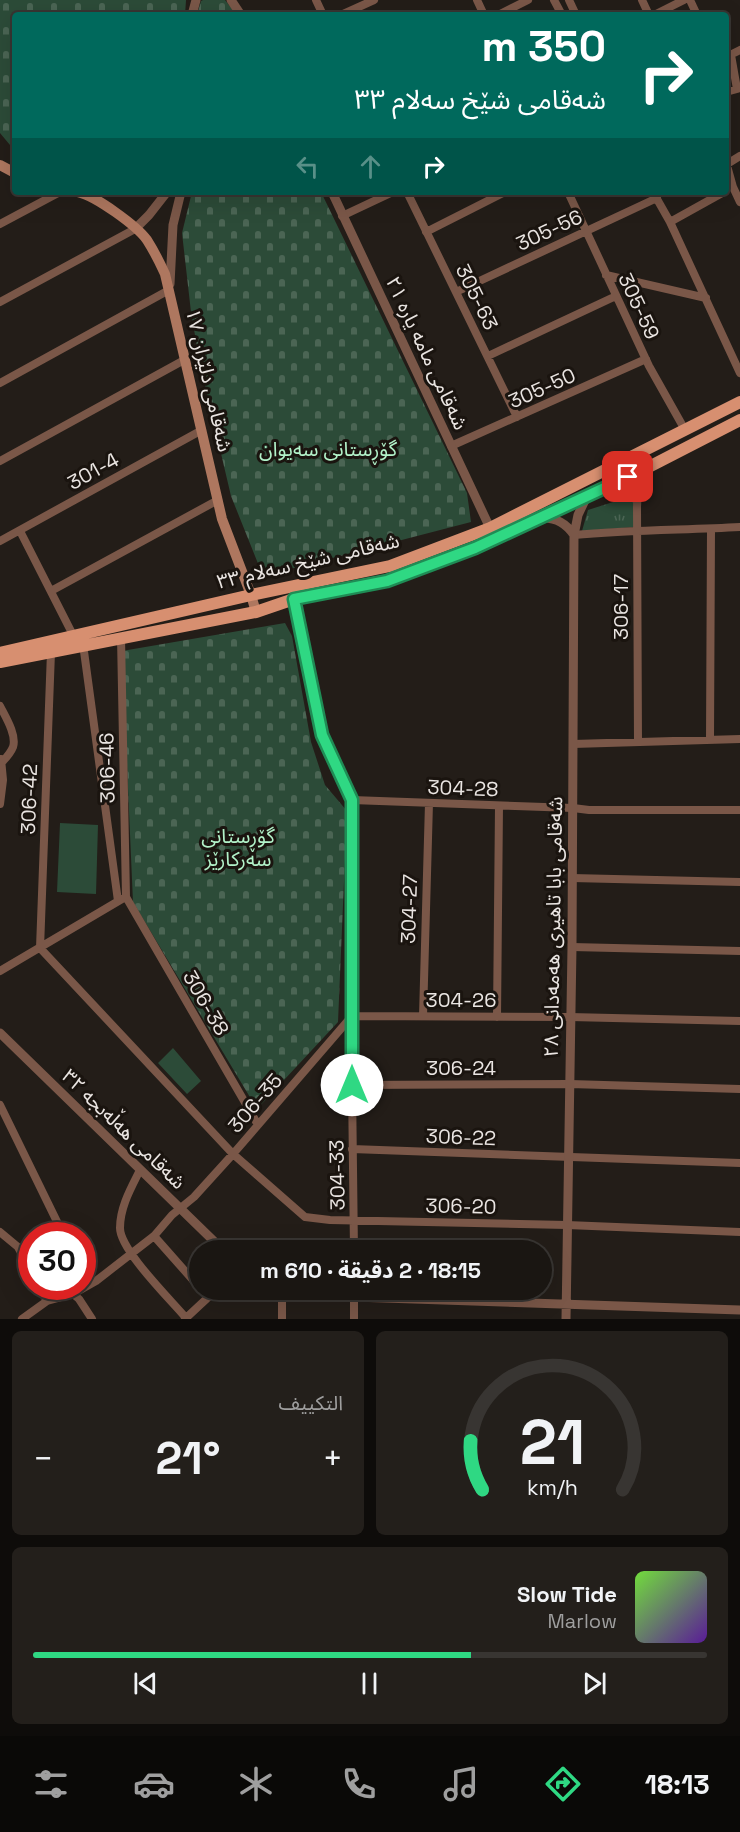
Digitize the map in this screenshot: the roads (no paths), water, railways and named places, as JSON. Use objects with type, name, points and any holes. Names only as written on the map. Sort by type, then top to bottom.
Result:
[{"type":"main road","name":"شەقامی دلێران ١٧","points":[[85,195],[114,210],[147,239],[165,274],[222,519],[256,612]]},
{"type":"main road","name":"شەقامی شێخ سەلام ٣٣","points":[[0,662],[73,635],[390,566],[489,528],[740,402]]},
{"type":"main road","name":"شەقامی شێخ سەلام ٣٣","points":[[0,653],[51,652],[256,612],[294,599],[387,581],[475,548],[633,475],[740,420]]},
{"type":"main road","points":[[645,450],[645,460],[651,466]]},
{"type":"main road","points":[[621,463],[633,475]]},
{"type":"street","points":[[348,12],[374,0]]},
{"type":"street","points":[[504,12],[528,0]]},
{"type":"street","points":[[660,12],[684,0]]},
{"type":"street","points":[[739,88],[729,56],[740,50]]},
{"type":"street","points":[[729,191],[740,202]]},
{"type":"street","points":[[0,224],[54,195]]},
{"type":"street","points":[[0,302],[135,229],[165,195]]},
{"type":"street","points":[[0,383],[169,290],[173,225],[180,195]]},
{"type":"street","name":"شەقامی مامە یارە ٢١","points":[[333,195],[489,528]]},
{"type":"street","points":[[342,216],[387,195]]},
{"type":"street","name":"305-63","points":[[408,195],[518,417]]},
{"type":"street","name":"305-59","points":[[569,195],[646,359],[685,430]]},
{"type":"street","points":[[655,195],[670,222],[740,373]]},
{"type":"street","name":"305-56","points":[[456,292],[655,195]]},
{"type":"street","points":[[670,222],[719,195]]},
{"type":"street","points":[[426,232],[489,196]]},
{"type":"street","points":[[606,275],[706,298]]},
{"type":"street","points":[[488,356],[616,296]]},
{"type":"street","points":[[0,461],[186,359]]},
{"type":"street","name":"305-50","points":[[451,446],[646,359]]},
{"type":"street","name":"301-4","points":[[0,541],[202,430]]},
{"type":"street","name":"306-17","points":[[633,475],[637,530],[638,742]]},
{"type":"street","name":"شەقامی بابا تاهیری هەمەدانی ٢٨","points":[[566,1319],[572,947],[574,535],[578,515],[587,496]]},
{"type":"street","points":[[51,591],[218,500]]},
{"type":"street","points":[[540,518],[560,521],[571,529],[574,535],[637,530],[740,527]]},
{"type":"street","points":[[710,739],[711,529]]},
{"type":"street","points":[[20,531],[73,635]]},
{"type":"street","name":"304-33","points":[[294,599],[322,735],[352,800],[354,1240]]},
{"type":"street","name":"306-46","points":[[121,637],[126,897]]},
{"type":"street","points":[[83,644],[118,902]]},
{"type":"street","name":"306-42","points":[[40,948],[51,652]]},
{"type":"street","points":[[0,706],[14,742],[13,748],[1,760],[3,780],[0,804]]},
{"type":"street","points":[[573,744],[740,739]]},
{"type":"street","name":"304-28","points":[[352,800],[589,810],[740,810]]},
{"type":"street","name":"304-27","points":[[423,1016],[429,804]]},
{"type":"street","points":[[497,1017],[499,806]]},
{"type":"street","points":[[572,878],[740,882]]},
{"type":"street","points":[[0,971],[126,897]]},
{"type":"street","name":"306-38","points":[[126,897],[258,1125]]},
{"type":"street","points":[[572,947],[740,951]]},
{"type":"street","name":"306-20","points":[[40,948],[233,1154],[305,1217],[330,1221],[567,1225],[740,1232]]},
{"type":"street","name":"304-26","points":[[352,1016],[570,1017],[740,1021]]},
{"type":"street","name":"306-35","points":[[96,1281],[154,1236],[172,1215],[194,1197],[352,1016]]},
{"type":"street","name":"شەقامی هەڵەبجە ٣٢","points":[[1,1037],[213,1240]]},
{"type":"street","name":"306-24","points":[[352,1085],[570,1084],[740,1089]]},
{"type":"street","points":[[0,1105],[57,1222]]},
{"type":"street","name":"306-22","points":[[352,1149],[740,1163]]},
{"type":"street","points":[[140,1170],[126,1201],[120,1226],[121,1236],[131,1254],[186,1318],[205,1300]]},
{"type":"street","points":[[0,1232],[18,1247]]},
{"type":"street","points":[[154,1236],[189,1275]]},
{"type":"street","name":"306-35","points":[[22,1319],[54,1300]]},
{"type":"street","points":[[80,1300],[92,1319]]},
{"type":"street","points":[[282,1300],[282,1319]]},
{"type":"street","points":[[354,1300],[354,1319]]},
{"type":"street","points":[[481,1300],[740,1310]]},
{"type":"park label","name":"گۆڕستانی سەیوان","points":[[328,449]]},
{"type":"park label","name":"گۆڕستانی سەرکارێز","points":[[238,848]]}]
